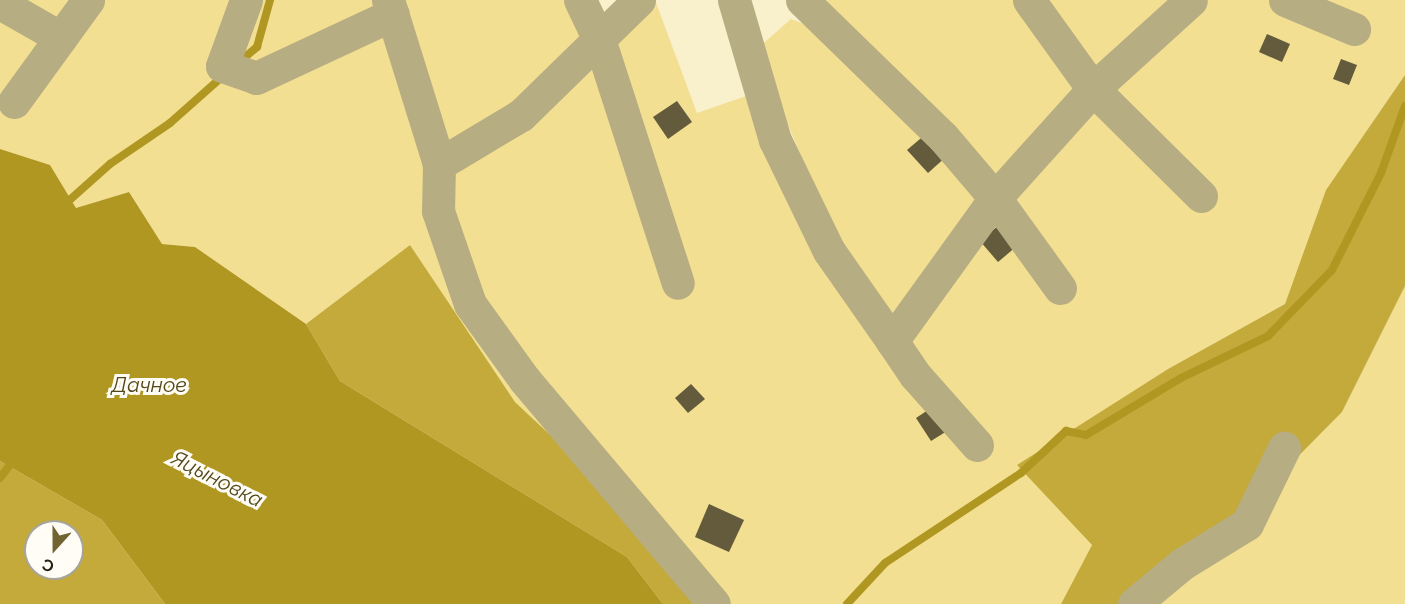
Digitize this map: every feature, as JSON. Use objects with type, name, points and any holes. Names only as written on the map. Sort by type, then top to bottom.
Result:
[{"type":"lane","points":[[14,102],[88,0]]},
{"type":"lane","points":[[246,0],[222,66],[256,78],[390,7],[439,164],[438,211],[470,304],[524,379],[714,604]]},
{"type":"lane","points":[[580,0],[600,42],[678,283]]},
{"type":"lane","points":[[439,164],[521,115],[600,42],[639,0]]},
{"type":"lane","points":[[734,0],[775,140],[829,251],[915,375],[976,445]]},
{"type":"lane","points":[[802,0],[891,83],[995,198],[1060,288]]},
{"type":"lane","points":[[1029,0],[1093,89],[1201,196]]},
{"type":"lane","points":[[892,341],[995,198],[1093,89],[1191,0]]},
{"type":"lane","points":[[1285,0],[1354,29]]},
{"type":"lane","points":[[0,3],[61,39]]},
{"type":"lane","points":[[1134,604],[1182,564],[1247,524],[1284,448]]},
{"type":"shaded area","points":[[0,0],[568,0],[588,43],[655,0],[697,113],[752,94],[892,359],[985,226],[1098,101],[1204,0],[1405,0],[1405,75],[1326,190],[1285,304],[1168,369],[1018,465],[1092,545],[1061,604],[731,604],[515,402],[410,245],[306,324],[195,247],[162,244],[129,192],[76,208],[50,165],[0,149]]},
{"type":"shaded area","points":[[813,0],[1020,0],[1080,86],[992,184]]},
{"type":"shaded area","points":[[1040,0],[1177,0],[1097,75]]},
{"type":"shaded area","points":[[791,19],[819,30],[987,197],[889,317],[838,246],[757,49]]},
{"type":"shaded area","points":[[1405,75],[1405,286],[1342,412],[1152,604],[1061,604],[1092,545],[1017,465],[1168,369],[1285,304],[1326,190]]},
{"type":"shaded area","points":[[410,245],[515,402],[731,604],[663,604],[627,557],[340,381],[306,324]]},
{"type":"shaded area","points":[[1405,286],[1405,604],[1152,604],[1342,412]]},
{"type":"shaded area","points":[[0,461],[102,520],[165,604],[0,604]]},
{"type":"water","name":"Дачное","points":[[0,149],[50,165],[76,208],[129,192],[162,244],[195,247],[306,324],[340,381],[627,557],[663,604],[165,604],[102,520],[0,461]]},
{"type":"building","points":[[1267,34],[1290,44],[1282,62],[1259,52]]},
{"type":"building","points":[[1341,59],[1357,65],[1349,85],[1333,79]]},
{"type":"building","points":[[677,101],[692,122],[668,139],[653,117]]},
{"type":"building","points":[[927,133],[947,156],[928,173],[907,150]]},
{"type":"building","points":[[999,225],[1017,246],[998,262],[980,241]]},
{"type":"building","points":[[691,384],[705,399],[688,413],[675,398]]},
{"type":"building","points":[[931,408],[947,431],[931,441],[916,418]]},
{"type":"building","points":[[709,504],[744,520],[729,552],[695,537]]},
{"type":"waterway","points":[[238,63],[257,47],[270,0]]},
{"type":"waterway","points":[[64,205],[110,164],[170,123],[224,75]]},
{"type":"waterway","points":[[847,604],[885,563],[1021,473],[1066,431],[1086,435],[1181,378],[1268,336],[1332,270],[1381,173],[1405,106]]},
{"type":"waterway","points":[[0,478],[15,458]]},
{"type":"water label","name":"Яцыновка","points":[[217,479]]}]
